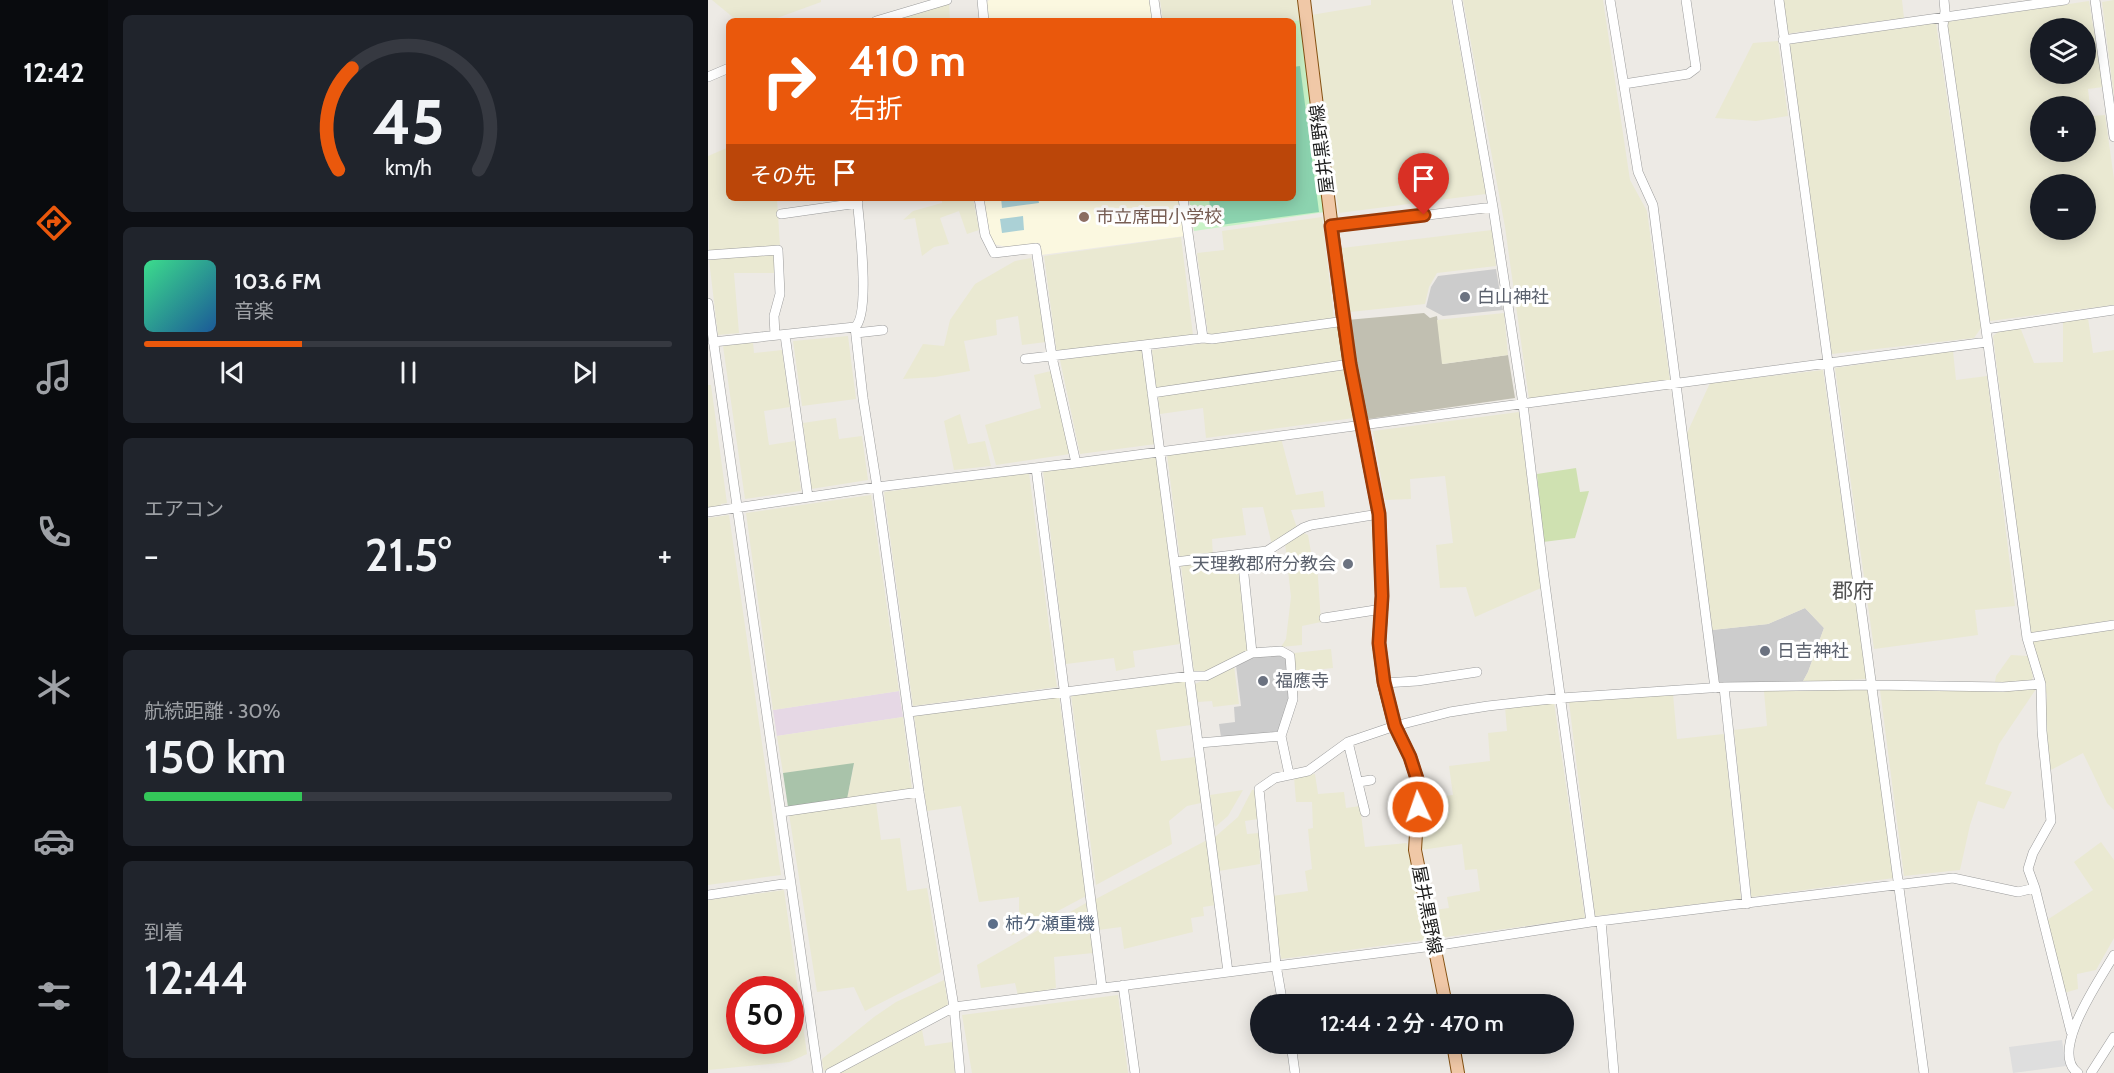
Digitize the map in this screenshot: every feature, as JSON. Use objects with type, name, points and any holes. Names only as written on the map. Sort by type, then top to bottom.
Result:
[{"type":"main road","name":"屋井黒野線","points":[[1304,0],[1343,319],[1379,514],[1382,609],[1379,643],[1384,682],[1395,726],[1410,757],[1419,785],[1415,849],[1444,994]]},
{"type":"main road","points":[[1455,1054],[1458,1073]]},
{"type":"street","points":[[886,18],[947,0]]},
{"type":"street","points":[[982,0],[984,18]]},
{"type":"street","points":[[1154,0],[1157,18]]},
{"type":"street","points":[[1457,0],[1493,207],[1523,404],[1591,922]]},
{"type":"street","points":[[1610,0],[1638,172],[1653,205],[1747,904]]},
{"type":"street","points":[[1624,84],[1688,74],[1696,68],[1686,0]]},
{"type":"street","points":[[1779,0],[1924,1073]]},
{"type":"street","points":[[1944,0],[1943,26],[2027,638],[2041,684],[2042,731],[2051,821],[2033,853],[2028,869],[2035,888],[2071,1032]]},
{"type":"street","points":[[1783,40],[2065,0]]},
{"type":"street","points":[[2095,0],[2114,137]]},
{"type":"street","points":[[708,77],[726,69]]},
{"type":"street","points":[[781,213],[851,201]]},
{"type":"street","points":[[857,201],[864,303],[859,324],[855,330],[863,398],[919,792],[954,1007],[960,1073]]},
{"type":"street","points":[[979,201],[985,235],[994,253],[1036,248],[1052,357],[1076,463]]},
{"type":"street","points":[[1183,201],[1203,338]]},
{"type":"street","points":[[1331,226],[1493,207]]},
{"type":"street","points":[[708,255],[778,250],[780,294],[774,316],[775,335]]},
{"type":"street","points":[[708,303],[713,342],[712,366],[737,508],[818,1073]]},
{"type":"street","points":[[1986,329],[2114,310]]},
{"type":"street","points":[[1025,359],[1203,338],[1224,338],[1338,322],[1343,319]]},
{"type":"street","points":[[713,342],[785,334],[882,330]]},
{"type":"street","points":[[785,334],[808,497]]},
{"type":"street","points":[[708,512],[877,487],[1076,463],[1160,450],[1987,342]]},
{"type":"street","points":[[1146,345],[1228,972]]},
{"type":"street","points":[[1152,393],[1350,364]]},
{"type":"street","points":[[1036,468],[1102,988]]},
{"type":"street","points":[[1176,562],[1242,556],[1267,551],[1311,525],[1379,514]]},
{"type":"street","points":[[1242,556],[1252,653]]},
{"type":"street","points":[[1324,618],[1382,609]]},
{"type":"street","points":[[2027,638],[2114,625]]},
{"type":"street","points":[[909,712],[1190,676],[1206,676],[1252,653],[1281,651],[1290,656],[1293,699],[1281,736],[1289,774]]},
{"type":"street","points":[[1384,682],[1417,681],[1477,672]]},
{"type":"street","points":[[1281,994],[1258,789],[1275,778],[1308,771],[1348,742],[1395,726],[1450,712],[1561,698],[1719,688],[1873,685],[2003,687],[2041,684]]},
{"type":"street","points":[[1199,743],[1281,736]]},
{"type":"street","points":[[1348,742],[1365,812]]},
{"type":"street","points":[[1359,782],[1371,780]]},
{"type":"street","points":[[781,812],[919,792]]},
{"type":"street","points":[[830,1073],[954,1007],[1433,946],[1591,922],[1953,878],[2019,892],[2035,888]]},
{"type":"street","points":[[708,895],[790,883]]},
{"type":"street","points":[[1601,921],[1614,1073]]},
{"type":"street","points":[[2078,1073],[2070,1064],[2068,1051],[2071,1032],[2114,955]]},
{"type":"street","points":[[1123,985],[1135,1073]]},
{"type":"street","points":[[2091,1073],[2114,1037]]},
{"type":"street","points":[[1292,1054],[1295,1073]]},
{"type":"shaded area","points":[[989,0],[1151,0],[1154,18],[988,18],[987,2]]},
{"type":"shaded area","name":"市立席田小学校","points":[[984,201],[1179,201],[1185,236],[1041,255],[1040,243],[1008,247],[992,244]]},
{"type":"shaded area","name":"白山神社","points":[[1496,269],[1503,310],[1443,316],[1426,307],[1431,287],[1438,276]]},
{"type":"shaded area","points":[[1424,313],[1430,318],[1437,316],[1443,364],[1508,355],[1515,398],[1368,419],[1347,320]]},
{"type":"shaded area","name":"日吉神社","points":[[1805,608],[1824,628],[1802,683],[1719,682],[1712,630],[1768,624]]},
{"type":"shaded area","name":"福應寺","points":[[1282,654],[1287,658],[1290,698],[1280,730],[1276,734],[1221,737],[1219,724],[1235,722],[1234,707],[1241,706],[1236,665],[1253,657]]},
{"type":"shaded area","points":[[899,691],[903,717],[777,736],[773,710]]},
{"type":"shaded area","points":[[2062,1040],[2066,1066],[2013,1073],[2009,1047]]},
{"type":"green space","points":[[712,0],[821,0],[821,2],[777,18],[734,18]]},
{"type":"green space","points":[[1160,0],[1298,0],[1301,20],[1296,20],[1296,18],[1163,18]]},
{"type":"green space","points":[[1371,0],[1451,0],[1486,194],[1339,213],[1311,15],[1371,5]]},
{"type":"green space","points":[[1463,0],[1603,0],[1630,180],[1647,211],[1670,380],[1529,399],[1505,227]]},
{"type":"green space","points":[[1782,0],[1902,0],[1904,18],[1785,34]]},
{"type":"green space","points":[[2114,0],[2114,97],[2102,2]]},
{"type":"green space","points":[[2089,1],[2092,18],[2030,18],[2030,84],[2096,84],[2096,44],[2103,87],[2088,89],[2089,96],[2030,96],[2030,162],[2096,162],[2096,116],[2105,115],[2114,179],[2114,305],[1990,321],[1947,22]]},
{"type":"green space","points":[[949,2],[950,18],[902,18]]},
{"type":"green space","points":[[1296,20],[1301,20],[1325,212],[1194,231],[1189,201],[1296,201]]},
{"type":"green space","points":[[1936,23],[1981,328],[1974,338],[1832,354],[1789,44]]},
{"type":"green space","points":[[1778,41],[1788,116],[1756,121],[1715,118],[1753,43]]},
{"type":"green space","points":[[1300,66],[1319,212],[1212,226],[1209,201],[1296,201],[1296,67]]},
{"type":"green space","points":[[726,148],[726,201],[777,201],[780,247],[709,253],[708,156]]},
{"type":"green space","points":[[942,201],[974,201],[979,230],[967,234],[959,211],[940,218],[949,244],[934,247],[922,256],[915,218],[903,220],[913,211],[942,203]]},
{"type":"green space","points":[[1322,217],[1334,319],[1211,337],[1208,334],[1197,253],[1224,250],[1222,231]]},
{"type":"green space","points":[[1492,230],[1496,266],[1437,273],[1429,287],[1425,304],[1350,312],[1342,248]]},
{"type":"green space","points":[[1181,237],[1193,335],[1057,354],[1044,256]]},
{"type":"green space","points":[[776,252],[778,273],[734,273],[739,333],[718,335],[709,260]]},
{"type":"green space","points":[[1031,258],[1046,342],[1022,345],[1018,316],[996,320],[997,335],[964,341],[970,371],[935,377],[903,379],[923,344],[944,346],[950,320],[975,284],[1015,261]]},
{"type":"green space","points":[[1504,313],[1508,355],[1442,364],[1437,320]]},
{"type":"green space","points":[[2088,318],[2093,353],[2114,350],[2114,620],[2030,633],[1993,336],[2001,330],[2020,327],[2034,363],[2063,362],[2063,322]]},
{"type":"green space","points":[[1339,326],[1343,363],[1156,389],[1152,350]]},
{"type":"green space","points":[[848,336],[856,399],[802,406],[793,341]]},
{"type":"green space","points":[[753,342],[754,353],[782,350],[790,407],[764,411],[769,445],[795,441],[801,491],[745,499],[723,346]]},
{"type":"green space","points":[[1143,349],[1156,444],[1080,454],[1060,360]]},
{"type":"green space","points":[[1953,351],[1956,380],[1987,376],[2015,606],[1975,610],[1978,635],[1874,649],[1835,368]]},
{"type":"green space","points":[[1344,366],[1354,418],[1206,438],[1203,408],[1160,414],[1158,395]]},
{"type":"green space","points":[[1823,370],[1867,679],[1802,683],[1824,628],[1805,608],[1768,624],[1712,630],[1687,433],[1710,383]]},
{"type":"green space","points":[[1051,371],[1070,454],[996,465],[985,425],[1041,408],[1034,375]]},
{"type":"green space","points":[[708,385],[711,385],[727,503],[721,504],[721,507],[708,508]]},
{"type":"green space","points":[[1519,412],[1541,588],[1475,617],[1466,587],[1440,588],[1436,545],[1453,543],[1445,476],[1410,479],[1411,499],[1385,500],[1373,431]]},
{"type":"green space","points":[[960,414],[968,444],[985,441],[991,466],[954,470],[944,421]]},
{"type":"green space","points":[[836,418],[839,439],[862,436],[868,480],[811,489],[803,423]]},
{"type":"green space","points":[[1281,438],[1296,495],[1323,491],[1325,507],[1291,510],[1297,528],[1272,545],[1263,507],[1242,508],[1246,535],[1212,539],[1213,556],[1180,559],[1167,454]]},
{"type":"green space","points":[[1156,456],[1180,644],[1133,651],[1135,667],[1116,671],[1114,658],[1066,664],[1043,471]]},
{"type":"green space","points":[[1576,468],[1580,492],[1589,491],[1575,538],[1543,542],[1537,474]]},
{"type":"green space","points":[[1029,473],[1057,687],[913,706],[884,492]]},
{"type":"green space","points":[[871,495],[899,691],[773,710],[746,513]]},
{"type":"green space","points":[[729,515],[781,875],[708,885],[708,518]]},
{"type":"green space","points":[[1300,531],[1308,535],[1312,558],[1317,563],[1321,622],[1302,626],[1302,645],[1281,647],[1286,639],[1291,597],[1285,543]]},
{"type":"green space","points":[[1236,560],[1239,562],[1249,651],[1206,671],[1194,672],[1181,565]]},
{"type":"green space","points":[[2114,627],[2114,810],[2107,803],[2083,753],[2049,771],[2045,729],[2047,695],[2029,639]]},
{"type":"green space","points":[[1331,649],[1333,668],[1296,672],[1294,653]]},
{"type":"green space","points":[[2011,655],[2028,656],[2033,677],[2030,683],[1995,682],[1996,676]]},
{"type":"green space","points":[[1234,666],[1239,704],[1213,707],[1212,701],[1198,702],[1195,684]]},
{"type":"green space","points":[[1185,681],[1191,725],[1156,730],[1161,761],[1195,757],[1201,803],[1187,806],[1169,821],[1172,844],[1096,885],[1071,695]]},
{"type":"green space","points":[[1870,689],[1894,878],[1751,897],[1734,730],[1767,726],[1764,691]]},
{"type":"green space","points":[[2036,689],[1999,744],[1985,784],[2012,792],[2004,809],[1978,801],[1960,870],[1904,876],[1880,690]]},
{"type":"green space","points":[[1673,694],[1677,739],[1724,734],[1741,899],[1595,916],[1569,702]]},
{"type":"green space","points":[[1059,696],[1086,896],[1011,936],[1019,921],[1019,897],[979,902],[961,806],[927,811],[914,715]]},
{"type":"green space","points":[[1554,702],[1585,918],[1439,938],[1434,910],[1449,908],[1447,897],[1480,891],[1477,869],[1465,870],[1462,844],[1421,850],[1422,799],[1453,795],[1449,766],[1490,761],[1488,733],[1507,731],[1505,707]]},
{"type":"green space","points":[[903,717],[912,789],[847,799],[854,764],[783,773],[777,736]]},
{"type":"green space","points":[[854,763],[847,799],[788,807],[783,773]]},
{"type":"green space","points":[[1315,774],[1318,794],[1344,792],[1346,808],[1360,806],[1365,847],[1407,843],[1425,940],[1281,959],[1272,896],[1308,891],[1305,871],[1312,869],[1308,829],[1313,828],[1312,802],[1296,802],[1294,777]]},
{"type":"green space","points":[[1256,789],[1258,819],[1245,821],[1247,834],[1259,833],[1260,864],[1219,871],[1215,837],[1238,817],[1252,790]]},
{"type":"green space","points":[[1243,790],[1228,816],[1215,827],[1210,795]]},
{"type":"green space","points":[[876,802],[881,840],[900,838],[907,891],[927,888],[941,972],[865,1011],[854,987],[817,992],[789,814]]},
{"type":"green space","points":[[1207,840],[1216,905],[1203,907],[1204,916],[1191,918],[1193,932],[1124,949],[1121,927],[1098,930],[1094,900]]},
{"type":"green space","points":[[2101,842],[2114,860],[2114,938],[2096,970],[2077,974],[2078,989],[2064,993],[2047,920],[2093,890],[2074,862]]},
{"type":"green space","points":[[784,890],[796,976],[726,976],[726,1054],[804,1054],[804,1033],[807,1054],[789,1062],[708,1070],[708,900]]},
{"type":"green space","points":[[1086,903],[1093,953],[1054,957],[1056,988],[1018,996],[1015,983],[981,988],[977,965]]},
{"type":"green space","points":[[944,980],[948,1004],[945,1008],[825,1071],[823,1069],[822,1059],[874,1017],[896,1002]]},
{"type":"green space","points":[[1118,995],[1128,1073],[972,1073],[962,1015]]},
{"type":"green space","points":[[922,1030],[925,1046],[952,1042],[955,1073],[840,1073]]},
{"type":"water","points":[[1001,201],[1039,201],[1039,203],[1002,208]]},
{"type":"water","points":[[1023,216],[1024,230],[1002,233],[1000,219]]},
{"type":"place","name":"市立席田小学校","points":[[1084,217]]},
{"type":"place","name":"白山神社","points":[[1465,297]]},
{"type":"place","name":"天理教郡府分教会","points":[[1348,564]]},
{"type":"place","name":"日吉神社","points":[[1765,651]]},
{"type":"place","name":"福應寺","points":[[1263,681]]},
{"type":"place","name":"柿ケ瀬重機","points":[[993,924]]},
{"type":"district","name":"郡府","points":[[1853,590]]},
{"type":"route","points":[[1418,807],[1419,785],[1410,757],[1395,726],[1384,682],[1379,643],[1382,609],[1379,514],[1350,364],[1331,226],[1424,215]]}]
